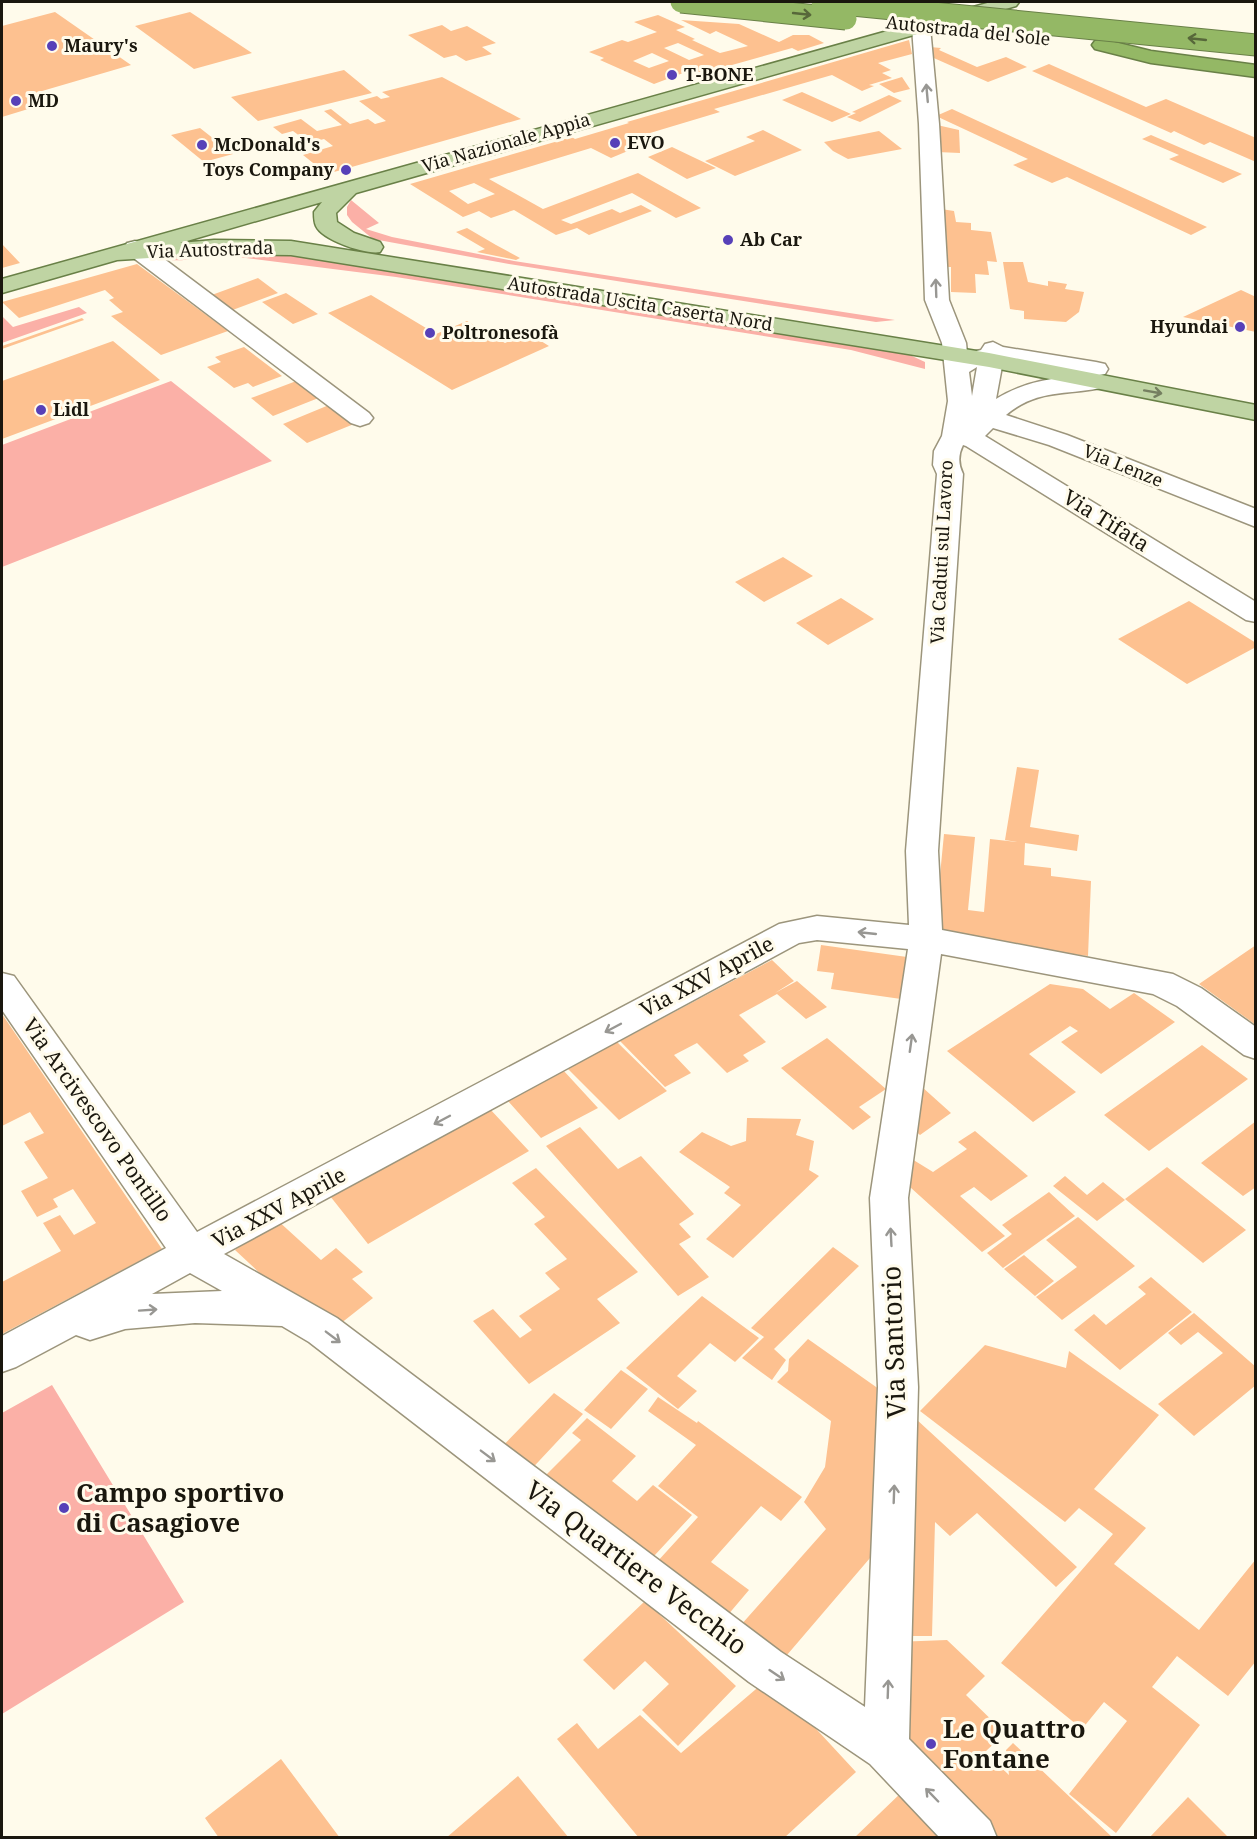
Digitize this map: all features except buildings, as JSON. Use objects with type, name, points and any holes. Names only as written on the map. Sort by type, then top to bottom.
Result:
[{"type":"highway","name":"Autostrada del Sole","points":[[681,2],[1256,61]]},
{"type":"highway","name":"Autostrada del Sole","points":[[822,2],[1256,45]]},
{"type":"highway","points":[[1102,45],[1151,57],[1256,71]]},
{"type":"main road","name":"Via Nazionale Appia","points":[[2,286],[130,252],[350,187],[1010,2]]},
{"type":"main road","points":[[350,187],[325,212],[326,225],[346,238],[372,247]]},
{"type":"main road","name":"Via Autostrada","points":[[235,220],[372,247]]},
{"type":"main road","name":"Via Autostrada","points":[[235,220],[247,233],[291,248]]},
{"type":"main road","name":"Via Autostrada","points":[[130,252],[214,247],[291,248]]},
{"type":"main road","name":"Autostrada Uscita Caserta Nord","points":[[372,247],[974,355]]},
{"type":"main road","name":"Autostrada Uscita Caserta Nord","points":[[291,248],[1103,374],[1256,390]]},
{"type":"main road","name":"Autostrada Uscita Caserta Nord","points":[[1103,374],[1256,413]]},
{"type":"street","points":[[921,27],[929,124],[937,300],[974,355],[973,421]]},
{"type":"street","points":[[130,252],[360,418]]},
{"type":"street","points":[[973,421],[974,355]]},
{"type":"street","name":"Autostrada Uscita Caserta Nord","points":[[950,474],[957,466],[957,452],[973,421],[1019,394],[1037,387],[1103,374]]},
{"type":"street","name":"Via Lenze","points":[[973,421],[1058,440],[1256,519]]},
{"type":"street","name":"Via Tifata","points":[[973,421],[1256,614]]},
{"type":"street","name":"Via Caduti sul Lavoro","points":[[926,939],[922,851],[950,474]]},
{"type":"street","name":"Via XXV Aprile","points":[[7,1352],[192,1255],[791,932],[817,928],[926,939],[1161,983],[1189,997],[1256,1046]]},
{"type":"street","name":"Via Santorio","points":[[886,1748],[898,1387],[889,1198],[926,939]]},
{"type":"street","name":"Via Arcivescovo Pontillo","points":[[2,985],[192,1255]]},
{"type":"street","name":"Via Quartiere Vecchio","points":[[192,1255],[323,1329],[765,1667],[886,1748],[973,1838]]},
{"type":"street","name":"Via Quartiere Vecchio","points":[[7,1352],[125,1312],[195,1307],[290,1310]]},
{"type":"shaded area","points":[[351,200],[379,223],[366,229],[392,237],[514,261],[895,320],[876,322],[509,264],[373,239],[347,215],[347,207]]},
{"type":"shaded area","points":[[207,251],[291,254],[899,350],[925,362],[925,369],[851,350],[396,277],[222,255],[183,260],[163,257]]},
{"type":"shaded area","points":[[79,307],[87,313],[2,343],[2,316],[13,327]]},
{"type":"shaded area","points":[[171,381],[272,461],[2,567],[2,445]]},
{"type":"shaded area","name":"Campo sportivo di Casagiove","points":[[52,1385],[184,1602],[2,1714],[2,1413]]},
{"type":"place","name":"Maury's","points":[[52,46]]},
{"type":"place","name":"T-BONE","points":[[672,75]]},
{"type":"place","name":"MD","points":[[16,101]]},
{"type":"place","name":"EVO","points":[[615,143]]},
{"type":"place","name":"McDonald's","points":[[202,145]]},
{"type":"place","name":"Toys Company","points":[[346,170]]},
{"type":"place","name":"Ab Car","points":[[728,240]]},
{"type":"place","name":"Hyundai","points":[[1240,327]]},
{"type":"place","name":"Poltronesofà","points":[[430,333]]},
{"type":"place","name":"Lidl","points":[[41,410]]},
{"type":"place","name":"Campo sportivo di Casagiove","points":[[64,1508]]},
{"type":"place","name":"Le Quattro Fontane","points":[[931,1744]]}]
